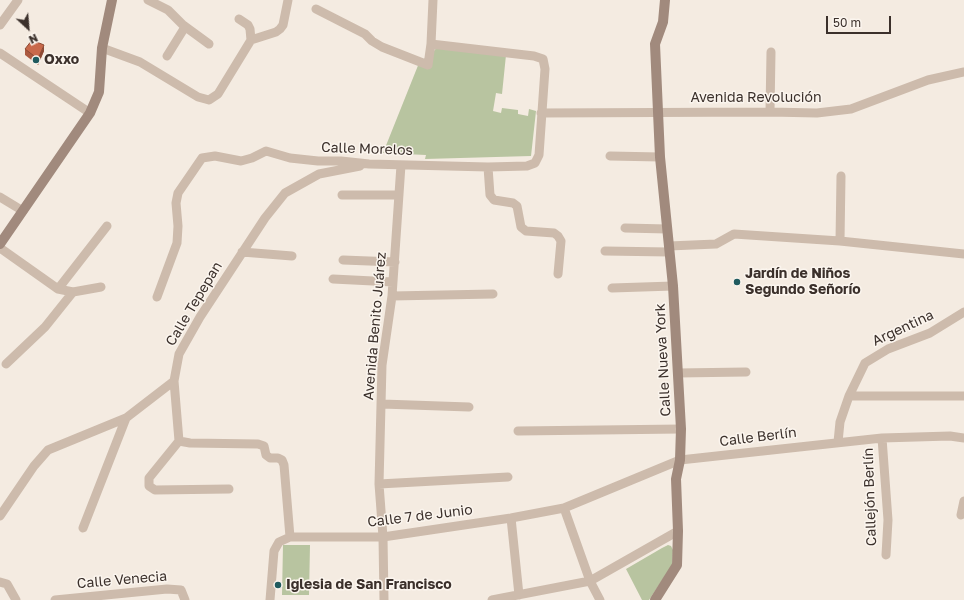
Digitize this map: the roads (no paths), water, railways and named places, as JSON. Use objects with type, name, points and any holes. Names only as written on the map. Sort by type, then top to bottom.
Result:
[{"type":"street","points":[[0,25],[18,0]]},
{"type":"street","points":[[0,244],[90,113],[99,92],[102,48],[112,0]]},
{"type":"street","points":[[148,0],[168,10],[185,27],[209,44]]},
{"type":"street","points":[[251,40],[280,30],[283,25],[288,0]]},
{"type":"street","points":[[316,9],[365,34],[372,41],[382,47],[428,65],[431,44],[433,0]]},
{"type":"street","name":"Calle Nueva York","points":[[655,600],[677,565],[678,532],[676,479],[680,460],[681,429],[673,286],[660,157],[655,44],[663,22],[665,0]]},
{"type":"street","points":[[102,48],[140,62],[198,97],[209,100],[218,94],[251,40],[248,25],[240,19]]},
{"type":"street","points":[[167,56],[185,27]]},
{"type":"street","points":[[431,44],[534,56],[543,60],[545,69],[541,113]]},
{"type":"street","points":[[770,112],[771,52]]},
{"type":"street","points":[[0,53],[90,113]]},
{"type":"street","name":"Avenida Revolución","points":[[541,113],[770,112],[818,114],[851,109],[928,80],[964,72]]},
{"type":"street","name":"Calle Morelos","points":[[157,297],[177,242],[178,226],[176,203],[178,193],[202,158],[215,156],[241,161],[252,158],[266,150],[290,158],[318,161],[401,165],[488,167],[527,166],[535,163],[539,155],[541,113]]},
{"type":"street","points":[[610,156],[660,157]]},
{"type":"street","name":"Calle Tepepan","points":[[179,441],[174,381],[179,354],[200,317],[264,218],[285,192],[319,174],[369,164]]},
{"type":"street","name":"Avenida Benito Juárez","points":[[384,600],[383,537],[379,484],[382,365],[392,296],[401,165]]},
{"type":"street","points":[[488,167],[490,195],[494,200],[513,203],[517,206],[522,227],[526,231],[554,233],[558,236],[561,241],[558,274]]},
{"type":"street","points":[[840,241],[841,176]]},
{"type":"street","points":[[342,195],[399,194]]},
{"type":"street","points":[[0,197],[23,211]]},
{"type":"street","points":[[58,289],[107,226]]},
{"type":"street","points":[[625,228],[667,228]]},
{"type":"street","points":[[605,252],[669,249],[716,244],[734,234],[840,241],[964,254]]},
{"type":"street","points":[[0,248],[58,289],[74,292],[101,287]]},
{"type":"street","points":[[242,252],[292,256]]},
{"type":"street","points":[[343,260],[395,262]]},
{"type":"street","points":[[333,280],[393,282]]},
{"type":"street","points":[[612,288],[673,286]]},
{"type":"street","points":[[6,364],[44,327],[74,292]]},
{"type":"street","points":[[392,296],[493,294]]},
{"type":"street","name":"Argentina","points":[[838,442],[840,422],[849,396],[865,363],[888,349],[930,333],[964,312]]},
{"type":"street","points":[[678,373],[746,372]]},
{"type":"street","points":[[0,516],[34,466],[48,450],[126,418],[174,381]]},
{"type":"street","points":[[849,396],[964,396]]},
{"type":"street","points":[[382,404],[469,407]]},
{"type":"street","points":[[83,528],[126,418]]},
{"type":"street","points":[[518,431],[681,429]]},
{"type":"street","name":"Calle Berlín","points":[[564,508],[680,460],[882,438],[950,436],[964,438]]},
{"type":"street","name":"Callejón Berlín","points":[[882,438],[888,520],[886,555]]},
{"type":"street","points":[[229,489],[155,490],[149,486],[149,478],[179,441],[190,443],[258,444],[264,446],[266,455],[270,458],[278,458],[282,460],[284,464],[290,537]]},
{"type":"street","points":[[379,484],[508,477]]},
{"type":"street","points":[[961,515],[964,501]]},
{"type":"street","points":[[564,508],[590,581],[600,600]]},
{"type":"street","name":"Calle 7 de Junio","points":[[270,600],[274,551],[279,542],[290,537],[383,537],[511,518],[564,508]]},
{"type":"street","points":[[511,518],[519,595]]},
{"type":"street","points":[[492,600],[590,581],[678,532]]},
{"type":"street","points":[[0,582],[7,584],[16,600]]},
{"type":"street","name":"Calle Venecia","points":[[54,600],[167,589],[181,590],[185,600]]},
{"type":"place","name":"Oxxo","points":[[36,60]]},
{"type":"place","name":"Jardín de Niños Segundo Señorío","points":[[737,282]]},
{"type":"place","name":"Iglesia de San Francisco","points":[[278,585]]}]
